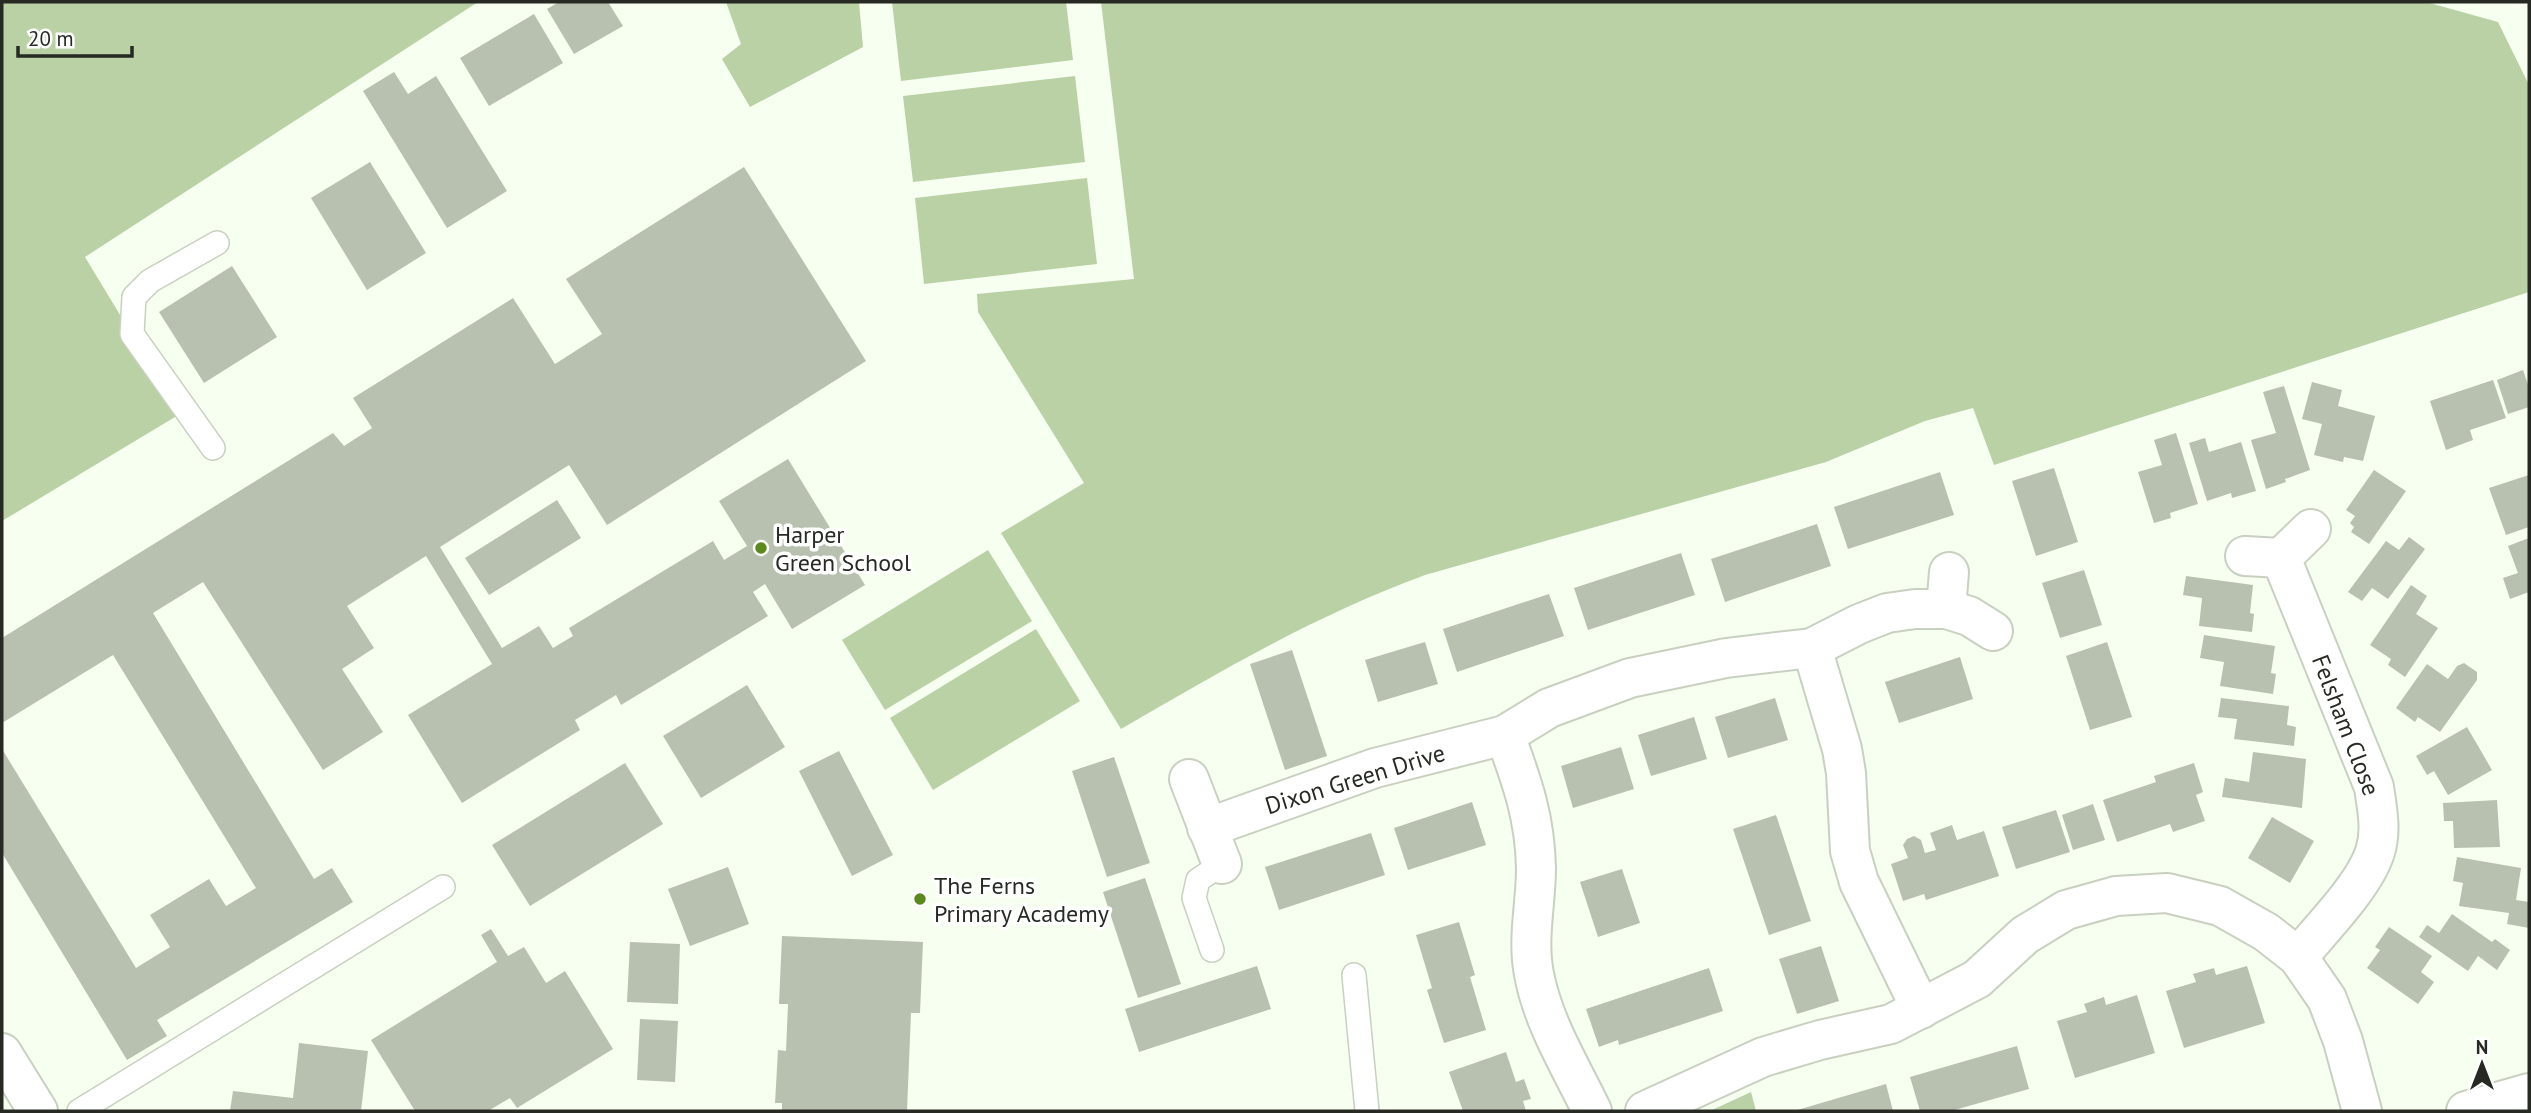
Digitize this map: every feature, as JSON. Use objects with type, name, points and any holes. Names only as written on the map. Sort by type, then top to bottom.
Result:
[{"type":"street","name":"Felsham Close","points":[[2298,957],[2361,880],[2375,852],[2379,821],[2374,787],[2263,557],[2311,529]]},
{"type":"street","points":[[1946,609],[1949,572]]},
{"type":"street","name":"Dixon Green Drive","points":[[1207,828],[1375,768],[1505,735],[1549,708],[1630,678],[1726,659],[1812,648],[1887,613],[1946,609],[1969,616],[1993,631]]},
{"type":"street","points":[[1812,648],[1842,749],[1846,773],[1850,851],[1858,882],[1920,1009]]},
{"type":"street","points":[[1505,735],[1529,801],[1534,833],[1536,871],[1530,932],[1534,974],[1545,1014],[1592,1111]]},
{"type":"street","points":[[1189,779],[1222,864]]},
{"type":"street","points":[[1645,1111],[1763,1057],[1820,1040],[1877,1030],[1977,979],[2025,935],[2066,910],[2116,896],[2167,893],[2220,906],[2266,932],[2298,957],[2327,999],[2343,1041],[2362,1111]]},
{"type":"street","points":[[2,1054],[38,1111]]},
{"type":"street","points":[[2466,1111],[2529,1093]]},
{"type":"lane","points":[[213,448],[132,334],[134,297],[150,281],[217,243]]},
{"type":"lane","points":[[1212,950],[1194,898],[1198,880],[1222,864]]},
{"type":"lane","points":[[79,1111],[443,887]]},
{"type":"lane","points":[[1354,975],[1367,1111]]},
{"type":"green space","points":[[2,2],[478,2],[85,257],[180,414],[2,521]]},
{"type":"green space","points":[[726,2],[859,2],[863,47],[750,107],[722,59],[741,44]]},
{"type":"green space","points":[[892,2],[1066,2],[1073,60],[901,81]]},
{"type":"green space","points":[[1101,2],[2426,2],[2498,22],[2529,85],[2529,292],[1994,465],[1973,408],[1925,421],[1826,462],[1425,575],[1307,626],[1232,665],[1121,729],[1001,533],[1084,483],[978,312],[977,294],[1134,279]]},
{"type":"green space","points":[[1075,76],[1085,162],[913,182],[903,96]]},
{"type":"green space","points":[[1087,178],[1097,264],[924,284],[915,198]]},
{"type":"green space","points":[[988,550],[1032,621],[885,710],[842,640]]},
{"type":"green space","points":[[1036,629],[1080,701],[933,790],[890,718]]},
{"type":"green space","points":[[1751,1092],[1756,1111],[1710,1111]]},
{"type":"building","points":[[559,2],[608,2],[623,26],[574,54],[547,9]]},
{"type":"building","points":[[534,14],[563,63],[489,106],[460,58]]},
{"type":"building","points":[[394,72],[408,94],[436,76],[507,191],[447,228],[363,91]]},
{"type":"building","points":[[370,162],[426,253],[367,290],[311,198]]},
{"type":"building","points":[[744,167],[866,361],[607,525],[569,465],[440,547],[502,648],[539,626],[553,648],[573,636],[569,628],[713,541],[724,560],[747,546],[719,501],[788,459],[865,585],[792,629],[765,584],[753,592],[768,616],[621,705],[616,695],[575,720],[580,730],[462,803],[408,715],[492,664],[426,556],[347,606],[374,648],[342,669],[383,732],[323,770],[203,582],[153,613],[314,879],[332,868],[353,902],[157,1020],[167,1036],[127,1060],[2,853],[2,749],[136,968],[170,947],[150,915],[209,879],[226,906],[256,888],[113,655],[2,723],[2,638],[333,433],[344,446],[372,428],[353,398],[513,298],[555,364],[602,334],[566,279]]},
{"type":"building","points":[[232,266],[277,337],[204,383],[159,312]]},
{"type":"building","points":[[2523,370],[2529,388],[2529,407],[2508,414],[2497,380]]},
{"type":"building","points":[[2493,380],[2506,418],[2470,430],[2473,440],[2446,450],[2430,401]]},
{"type":"building","points":[[2312,382],[2342,390],[2338,406],[2375,416],[2363,461],[2344,457],[2343,462],[2314,455],[2322,424],[2302,419]]},
{"type":"building","points":[[2284,386],[2310,470],[2266,489],[2251,440],[2276,433],[2263,392]]},
{"type":"building","points":[[2176,433],[2198,504],[2170,513],[2171,518],[2154,523],[2138,472],[2162,465],[2154,440]]},
{"type":"building","points":[[2205,438],[2209,452],[2241,442],[2256,491],[2232,498],[2231,493],[2207,501],[2189,443]]},
{"type":"building","points":[[2054,468],[2078,542],[2036,556],[2012,481]]},
{"type":"building","points":[[2374,470],[2406,491],[2369,544],[2351,532],[2354,527],[2350,523],[2355,516],[2346,510]]},
{"type":"building","points":[[1940,472],[1954,515],[1848,549],[1834,507]]},
{"type":"building","points":[[2529,475],[2529,527],[2506,535],[2489,488]]},
{"type":"building","points":[[557,500],[581,538],[489,595],[465,558]]},
{"type":"building","points":[[1817,524],[1831,566],[1725,602],[1711,559]]},
{"type":"building","points":[[2409,537],[2425,549],[2388,599],[2372,588],[2362,601],[2348,592],[2386,541],[2399,550]]},
{"type":"building","points":[[2529,538],[2529,592],[2510,599],[2503,578],[2518,573],[2508,546]]},
{"type":"building","points":[[1681,553],[1695,595],[1588,630],[1574,588]]},
{"type":"building","points":[[2084,570],[2102,625],[2060,638],[2042,583]]},
{"type":"building","points":[[2186,576],[2253,585],[2250,613],[2254,614],[2252,632],[2199,626],[2202,598],[2183,595]]},
{"type":"building","points":[[2411,585],[2427,596],[2416,614],[2438,628],[2405,677],[2388,665],[2391,659],[2370,645]]},
{"type":"building","points":[[1549,594],[1564,636],[1457,672],[1443,629]]},
{"type":"building","points":[[2204,635],[2275,646],[2271,673],[2276,674],[2273,694],[2220,686],[2224,662],[2200,658]]},
{"type":"building","points":[[1425,642],[1438,684],[1378,702],[1365,660]]},
{"type":"building","points":[[2107,642],[2132,717],[2090,730],[2066,656]]},
{"type":"building","points":[[1292,650],[1327,756],[1285,770],[1250,664]]},
{"type":"building","points":[[1960,657],[1973,699],[1899,723],[1885,682]]},
{"type":"building","points":[[2464,663],[2477,672],[2477,680],[2440,732],[2418,717],[2415,722],[2396,708],[2427,664],[2448,679],[2457,666]]},
{"type":"building","points":[[747,685],[785,747],[701,798],[663,736]]},
{"type":"building","points":[[1775,698],[1788,740],[1728,758],[1715,717]]},
{"type":"building","points":[[2221,698],[2289,706],[2287,725],[2296,727],[2294,746],[2234,739],[2237,719],[2218,717]]},
{"type":"building","points":[[1694,717],[1707,759],[1651,776],[1638,735]]},
{"type":"building","points":[[2467,727],[2492,770],[2448,795],[2434,771],[2427,775],[2416,756]]},
{"type":"building","points":[[1621,747],[1634,789],[1573,808],[1561,766]]},
{"type":"building","points":[[839,751],[893,855],[852,876],[799,771]]},
{"type":"building","points":[[2253,752],[2306,759],[2302,808],[2222,797],[2225,778],[2249,782]]},
{"type":"building","points":[[1114,757],[1150,863],[1107,877],[1072,771]]},
{"type":"building","points":[[625,763],[663,824],[530,906],[492,845]]},
{"type":"building","points":[[2194,763],[2203,792],[2196,795],[2205,821],[2173,832],[2170,824],[2117,842],[2103,800],[2156,782],[2154,776]]},
{"type":"building","points":[[2497,800],[2500,847],[2454,848],[2453,821],[2444,821],[2443,803]]},
{"type":"building","points":[[1472,802],[1486,845],[1408,870],[1394,828]]},
{"type":"building","points":[[2093,804],[2105,840],[2073,850],[2062,815]]},
{"type":"building","points":[[2056,810],[2070,852],[2016,869],[2002,827]]},
{"type":"building","points":[[1776,815],[1811,921],[1769,935],[1733,829]]},
{"type":"building","points":[[2272,817],[2314,841],[2290,883],[2248,858]]},
{"type":"building","points":[[1952,825],[1957,840],[1984,831],[1999,876],[1926,900],[1924,894],[1903,901],[1891,864],[1908,858],[1903,845],[1907,839],[1914,836],[1921,840],[1925,853],[1936,850],[1930,833]]},
{"type":"building","points":[[1371,833],[1385,875],[1279,910],[1265,867]]},
{"type":"building","points":[[2457,857],[2521,868],[2516,900],[2529,902],[2529,928],[2507,924],[2509,913],[2459,906],[2463,883],[2453,881]]},
{"type":"building","points":[[728,867],[749,924],[690,946],[668,889]]},
{"type":"building","points":[[1622,869],[1640,923],[1598,937],[1580,882]]},
{"type":"building","points":[[1145,878],[1181,984],[1138,998],[1103,892]]},
{"type":"building","points":[[2452,914],[2492,942],[2495,939],[2510,950],[2497,970],[2478,956],[2468,971],[2419,937],[2427,925],[2439,933]]},
{"type":"building","points":[[1459,922],[1475,975],[1470,977],[1486,1030],[1444,1043],[1427,990],[1432,988],[1416,935]]},
{"type":"building","points":[[2389,927],[2432,956],[2421,972],[2434,982],[2418,1004],[2367,968],[2380,950],[2375,947]]},
{"type":"building","points":[[491,929],[508,956],[524,947],[546,983],[565,971],[613,1049],[517,1108],[510,1098],[488,1111],[415,1111],[371,1040],[497,962],[481,935]]},
{"type":"building","points":[[782,936],[923,942],[920,1013],[911,1013],[907,1111],[782,1111],[782,1103],[775,1103],[778,1050],[786,1051],[788,1004],[779,1004]]},
{"type":"building","points":[[630,942],[680,944],[678,1004],[627,1002]]},
{"type":"building","points":[[1821,946],[1839,1001],[1797,1014],[1779,959]]},
{"type":"building","points":[[1257,966],[1271,1009],[1139,1052],[1125,1009]]},
{"type":"building","points":[[2247,966],[2265,1023],[2184,1048],[2166,991],[2196,982],[2193,974],[2214,968],[2216,975]]},
{"type":"building","points":[[1709,968],[1723,1011],[1619,1045],[1618,1040],[1599,1047],[1586,1009]]},
{"type":"building","points":[[2137,995],[2155,1053],[2075,1078],[2057,1021],[2087,1012],[2084,1004],[2104,997],[2106,1005]]},
{"type":"building","points":[[640,1019],[678,1021],[675,1082],[637,1080]]},
{"type":"building","points":[[299,1043],[368,1051],[361,1111],[230,1111],[233,1091],[293,1098]]},
{"type":"building","points":[[2017,1046],[2029,1089],[1951,1111],[1920,1111],[1910,1077]]},
{"type":"building","points":[[1506,1052],[1516,1082],[1524,1079],[1531,1099],[1523,1101],[1526,1111],[1463,1111],[1449,1072]]},
{"type":"building","points":[[1886,1084],[1893,1111],[1794,1111]]},
{"type":"place","name":"Harper Green School","points":[[761,548]]},
{"type":"place","name":"The Ferns Primary Academy","points":[[920,899]]}]
